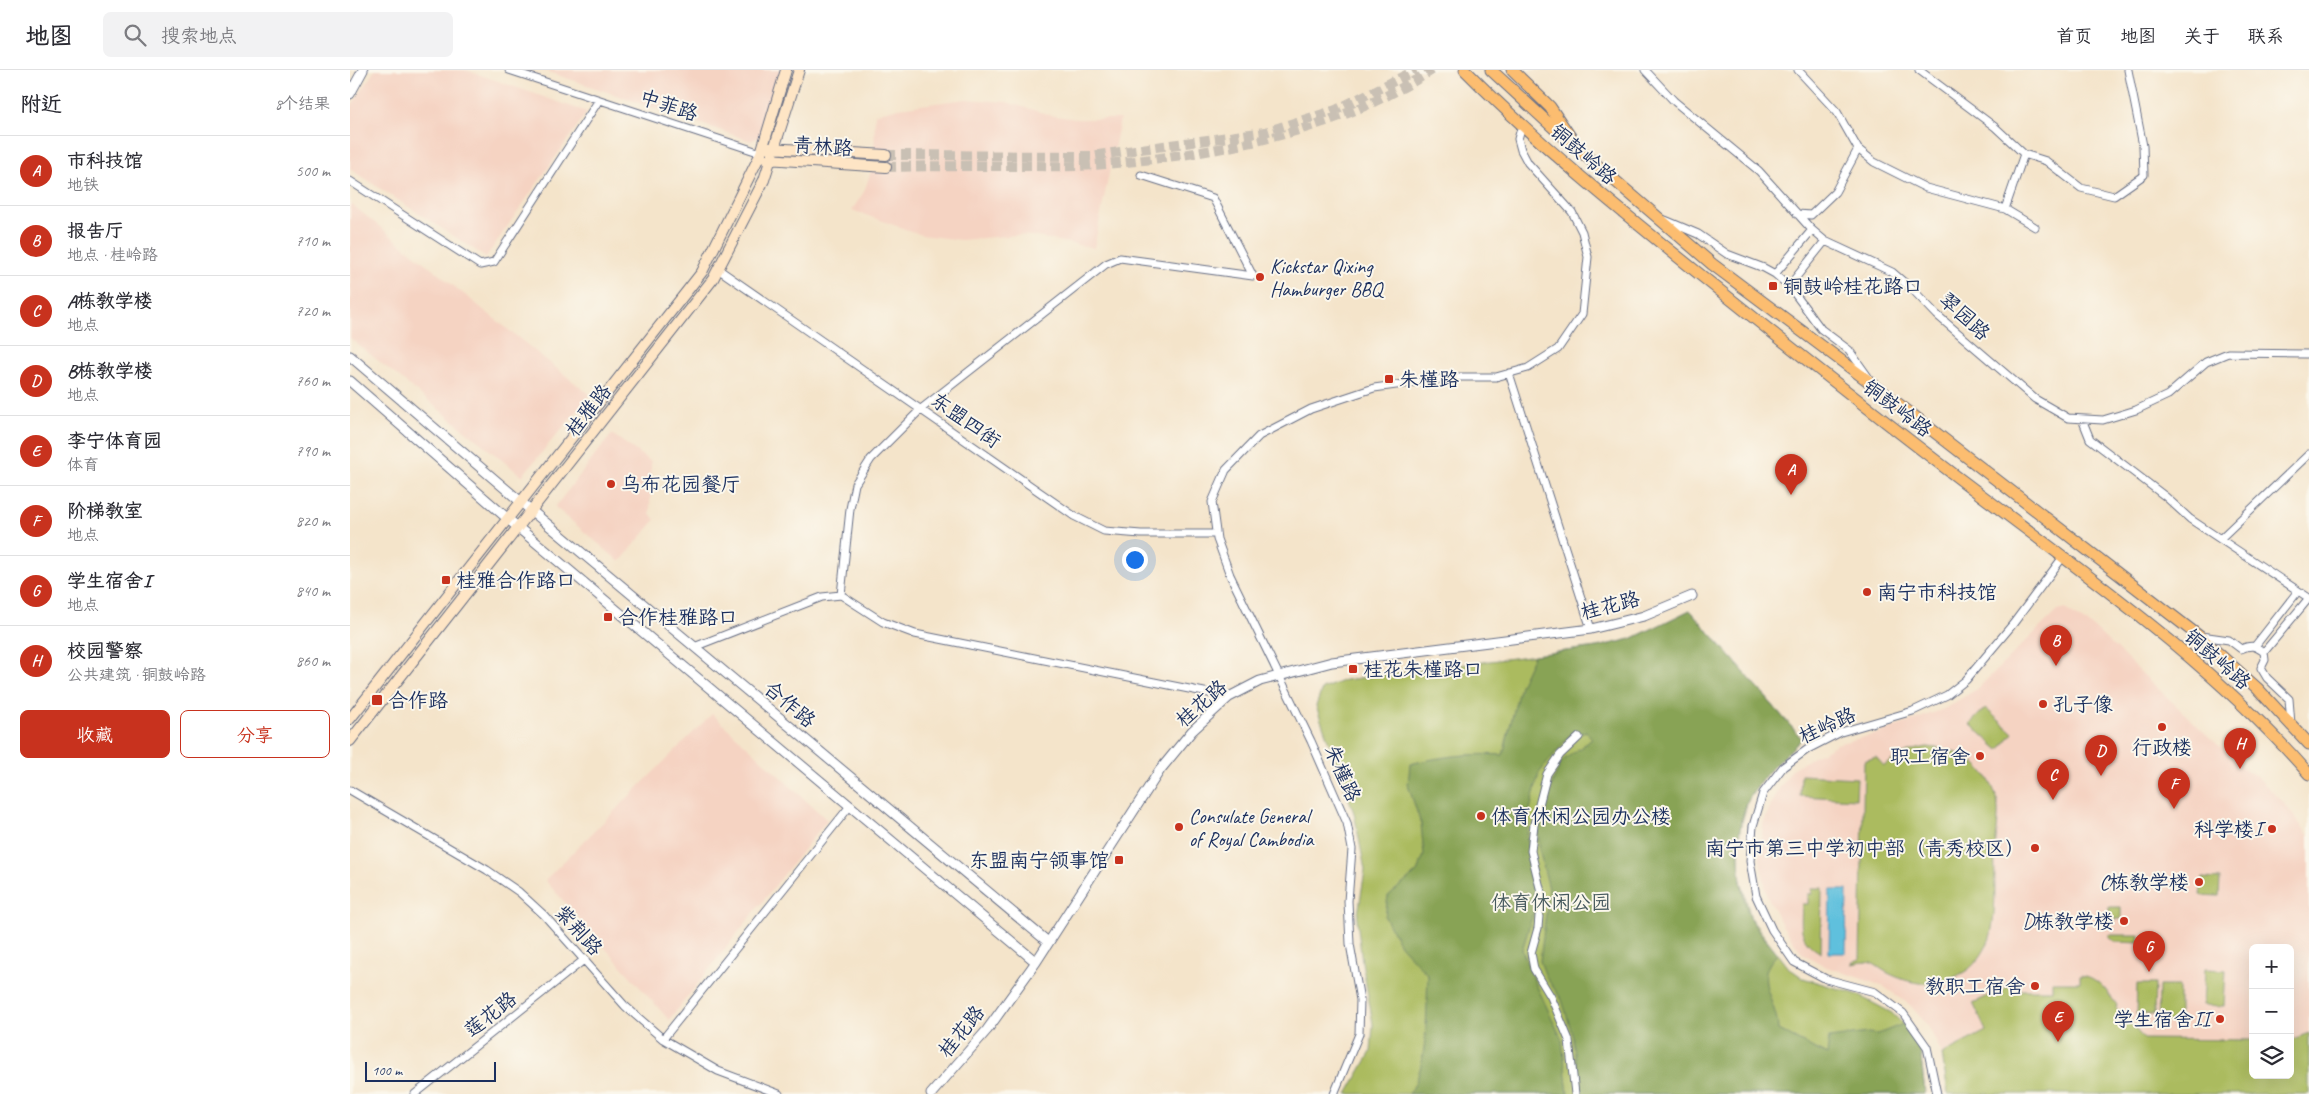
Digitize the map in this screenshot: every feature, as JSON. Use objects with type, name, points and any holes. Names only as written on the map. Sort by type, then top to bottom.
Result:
[{"type":"main road","name":"桂雅路","points":[[350,719],[702,272],[761,153],[786,70]]},
{"type":"main road","name":"桂雅路","points":[[350,741],[713,279],[764,180],[772,160],[799,70]]},
{"type":"main road","name":"铜鼓岭路","points":[[1465,70],[1522,125],[1624,214],[1843,390],[2126,604],[2210,675],[2259,720],[2309,774]]},
{"type":"main road","name":"铜鼓岭路","points":[[1491,70],[1579,150],[1712,264],[1875,386],[2198,636],[2257,688],[2309,744]]},
{"type":"main road","points":[[1512,70],[1550,106],[1579,150]]},
{"type":"main road","name":"青林路","points":[[761,153],[775,149],[886,155]]},
{"type":"main road","name":"青林路","points":[[761,153],[772,160],[886,167]]},
{"type":"main road","points":[[1998,508],[2010,492]]},
{"type":"street","points":[[350,94],[363,70]]},
{"type":"street","name":"中菲路","points":[[509,70],[761,153]]},
{"type":"street","name":"翠园路","points":[[1645,70],[1674,101],[1759,171],[1812,230],[1825,241],[1892,272],[1914,291],[1936,315],[2035,399],[2068,418],[2103,420],[2136,410],[2168,395],[2206,362],[2228,353],[2256,351],[2309,354]]},
{"type":"street","points":[[1798,70],[1837,112],[1858,149],[1874,162],[1926,188],[2005,208],[2035,228]]},
{"type":"street","points":[[1918,70],[1995,127],[2024,154],[2046,162],[2081,188],[2114,196],[2144,175],[2143,146],[2128,70]]},
{"type":"street","points":[[350,181],[480,265],[494,262],[599,100]]},
{"type":"street","name":"朱槿路","points":[[1334,1094],[1359,1034],[1360,1000],[1350,944],[1348,901],[1352,849],[1347,822],[1338,798],[1280,675],[1230,575],[1216,534],[1212,502],[1226,470],[1258,436],[1311,409],[1374,388],[1455,377],[1496,377],[1528,368],[1558,349],[1582,314],[1588,257],[1582,232],[1572,212],[1528,163],[1521,150],[1518,139],[1522,125]]},
{"type":"street","points":[[1797,214],[1811,214],[1835,192],[1858,149]]},
{"type":"street","points":[[2005,208],[2024,154]]},
{"type":"street","points":[[841,595],[850,509],[855,484],[872,459],[921,409],[1112,260],[1120,258],[1253,276],[1213,198],[1141,175]]},
{"type":"street","points":[[1656,216],[1698,234],[1727,254],[1775,274],[1789,286],[1821,329],[1849,350],[1875,386]]},
{"type":"street","points":[[1775,274],[1812,230]]},
{"type":"street","points":[[1789,286],[1825,241]]},
{"type":"street","name":"东盟四街","points":[[718,269],[1074,516],[1104,531],[1140,534],[1216,534]]},
{"type":"street","name":"合作路","points":[[350,356],[520,502],[1048,942]]},
{"type":"street","points":[[1509,373],[1591,629]]},
{"type":"street","points":[[350,381],[508,519],[1036,962]]},
{"type":"street","points":[[2082,419],[2090,440],[2166,497],[2190,518],[2309,598],[2264,652],[2265,660],[2262,668],[2267,678],[2289,699],[2291,725]]},
{"type":"street","points":[[2220,539],[2309,454]]},
{"type":"street","name":"桂岭路","points":[[1937,1094],[1927,1047],[1903,1013],[1875,992],[1826,979],[1794,962],[1772,930],[1756,896],[1750,861],[1753,826],[1763,793],[1783,767],[1808,748],[1842,732],[1913,711],[1947,695],[1966,680],[2013,624],[2063,557]]},
{"type":"street","points":[[2198,636],[2229,640],[2241,649],[2255,646],[2298,592]]},
{"type":"street","points":[[694,646],[822,597],[841,595],[883,622],[915,634],[1229,697]]},
{"type":"street","name":"桂花路","points":[[931,1094],[986,1030],[1036,962],[1160,770],[1192,731],[1229,697],[1260,681],[1332,662],[1591,629],[1644,616],[1692,596]]},
{"type":"street","points":[[2255,646],[2264,652]]},
{"type":"street","points":[[1575,1094],[1569,1040],[1551,998],[1534,969],[1531,953],[1538,928],[1541,892],[1531,851],[1534,824],[1547,774],[1560,755],[1579,737]]},
{"type":"street","name":"紫荆路","points":[[350,790],[487,870],[519,892],[544,915],[585,959],[625,1006],[663,1040],[718,1070],[778,1094]]},
{"type":"street","points":[[663,1040],[850,806]]},
{"type":"street","name":"莲花路","points":[[415,1094],[585,959]]},
{"type":"shaded area","points":[[375,70],[466,70],[587,112],[486,257],[350,169],[350,108]]},
{"type":"shaded area","points":[[543,70],[781,70],[762,135],[751,141]]},
{"type":"shaded area","points":[[966,99],[1006,102],[1054,116],[1077,119],[1120,119],[1094,248],[1032,236],[1017,235],[961,240],[922,235],[852,210],[864,192],[874,162],[875,114],[899,108]]},
{"type":"shaded area","points":[[350,203],[590,395],[522,476],[350,338]]},
{"type":"shaded area","name":"乌布花园餐厅","points":[[612,434],[651,462],[650,513],[655,520],[620,562],[555,507]]},
{"type":"shaded area","name":"南宁市第三中学初中部（青秀校区）","points":[[2065,609],[2094,628],[2207,735],[2248,772],[2255,775],[2283,802],[2309,836],[2309,1066],[2294,1058],[2294,944],[2249,944],[2249,1049],[2143,1039],[2116,1007],[1958,1045],[1942,1054],[1928,1026],[1910,1005],[1883,986],[1827,967],[1802,953],[1782,925],[1767,896],[1760,859],[1763,824],[1775,795],[1793,768],[1837,744],[1876,734],[1944,709],[1977,689],[2057,611]]},
{"type":"shaded area","points":[[712,714],[827,820],[669,1020],[545,880]]},
{"type":"green space","name":"体育休闲公园","points":[[1690,610],[1802,739],[1769,770],[1748,800],[1739,833],[1739,873],[1751,919],[1789,968],[1803,978],[1856,994],[1892,1013],[1907,1028],[1920,1048],[1925,1094],[1347,1094],[1371,1052],[1373,1024],[1357,920],[1365,870],[1354,813],[1316,706],[1322,689],[1345,680],[1597,647],[1631,639]]},
{"type":"green space","name":"体育休闲公园","points":[[1690,610],[1802,739],[1773,767],[1754,790],[1744,811],[1739,841],[1740,875],[1750,918],[1778,954],[1770,963],[1766,972],[1766,981],[1777,1019],[1778,1030],[1827,1055],[1829,1038],[1868,1033],[1878,1034],[1903,1024],[1920,1048],[1925,1094],[1581,1094],[1572,1033],[1562,1000],[1546,977],[1540,961],[1549,889],[1540,853],[1537,823],[1561,762],[1592,739],[1587,732],[1569,736],[1539,773],[1529,814],[1527,838],[1535,888],[1535,907],[1522,950],[1562,1040],[1568,1094],[1409,1094],[1420,1069],[1423,1053],[1428,975],[1400,945],[1385,917],[1388,896],[1417,872],[1424,855],[1421,824],[1408,785],[1410,764],[1456,756],[1479,754],[1503,755],[1520,685],[1534,655],[1597,647],[1631,639]]},
{"type":"green space","points":[[1985,708],[2013,733],[1999,750],[1970,724]]},
{"type":"green space","points":[[1927,747],[1959,754],[1972,761],[1978,767],[1994,789],[1997,800],[1998,825],[1995,850],[1993,924],[1990,939],[1985,950],[1970,968],[1956,976],[1938,982],[1919,983],[1890,974],[1873,964],[1865,962],[1852,964],[1852,962],[1860,959],[1864,761],[1876,757],[1884,766],[1905,754]]},
{"type":"green space","points":[[1801,775],[1857,778],[1856,799],[1800,796]]},
{"type":"green space","points":[[2203,878],[2220,879],[2219,896],[2200,895]]},
{"type":"green space","points":[[1812,888],[1822,888],[1821,953],[1808,943],[1802,933],[1802,904],[1808,904],[1808,894],[1812,894]]},
{"type":"green space","points":[[2109,907],[2121,907],[2121,919],[2109,919]]},
{"type":"green space","points":[[2109,935],[2140,935],[2139,943],[2116,942],[2109,938]]},
{"type":"green space","points":[[2205,969],[2226,970],[2224,1006],[2203,1005]]},
{"type":"green space","points":[[2080,975],[2087,976],[2102,986],[2117,1005],[2116,1007],[2144,1039],[2249,1040],[2249,1079],[2294,1079],[2294,1039],[2309,1033],[2309,1094],[1948,1094],[1942,1054],[1986,1031],[1973,1003],[2015,984],[2018,990],[2052,990],[2052,982],[2080,982]]},
{"type":"green space","points":[[2137,984],[2155,984],[2154,1014],[2136,1014]]},
{"type":"green space","points":[[2159,986],[2179,986],[2179,1022],[2158,1022]]},
{"type":"water","points":[[1830,890],[1847,890],[1846,953],[1829,953]]},
{"type":"tunnel","points":[[886,155],[1091,156],[1265,132],[1336,110],[1416,70]]},
{"type":"tunnel","points":[[886,167],[1086,166],[1182,155],[1270,138],[1312,126],[1394,92],[1432,70]]},
{"type":"place","name":"Kickstar Qixing Hamburger BBQ","points":[[1260,277]]},
{"type":"place","name":"铜鼓岭桂花路口","points":[[1773,286]]},
{"type":"place","name":"朱槿路","points":[[1389,379]]},
{"type":"place","name":"乌布花园餐厅","points":[[611,484]]},
{"type":"place","name":"市科技馆","points":[[1791,495]]},
{"type":"place","name":"桂雅合作路口","points":[[446,580]]},
{"type":"place","name":"南宁市科技馆","points":[[1867,592]]},
{"type":"place","name":"合作桂雅路口","points":[[608,617]]},
{"type":"place","name":"报告厅","points":[[2056,666]]},
{"type":"place","name":"桂花朱槿路口","points":[[1353,669]]},
{"type":"place","name":"合作路","points":[[377,700]]},
{"type":"place","name":"孔子像","points":[[2043,704]]},
{"type":"place","name":"行政楼","points":[[2162,727]]},
{"type":"place","name":"职工宿舍","points":[[1980,756]]},
{"type":"place","name":"校园警察","points":[[2240,769]]},
{"type":"place","name":"B栋教学楼","points":[[2101,776]]},
{"type":"place","name":"A栋教学楼","points":[[2053,800]]},
{"type":"place","name":"阶梯教室","points":[[2174,809]]},
{"type":"place","name":"体育休闲公园办公楼","points":[[1481,816]]},
{"type":"place","name":"Consulate General of Royal Cambodia","points":[[1179,827]]},
{"type":"place","name":"科学楼I","points":[[2272,829]]},
{"type":"place","name":"南宁市第三中学初中部（青秀校区）","points":[[2035,848]]},
{"type":"place","name":"东盟南宁领事馆","points":[[1119,860]]},
{"type":"place","name":"C栋教学楼","points":[[2199,882]]},
{"type":"place","name":"D栋教学楼","points":[[2124,921]]},
{"type":"place","name":"学生宿舍I","points":[[2149,972]]},
{"type":"place","name":"教职工宿舍","points":[[2035,986]]},
{"type":"place","name":"学生宿舍II","points":[[2220,1019]]},
{"type":"place","name":"李宁体育园","points":[[2058,1042]]}]
